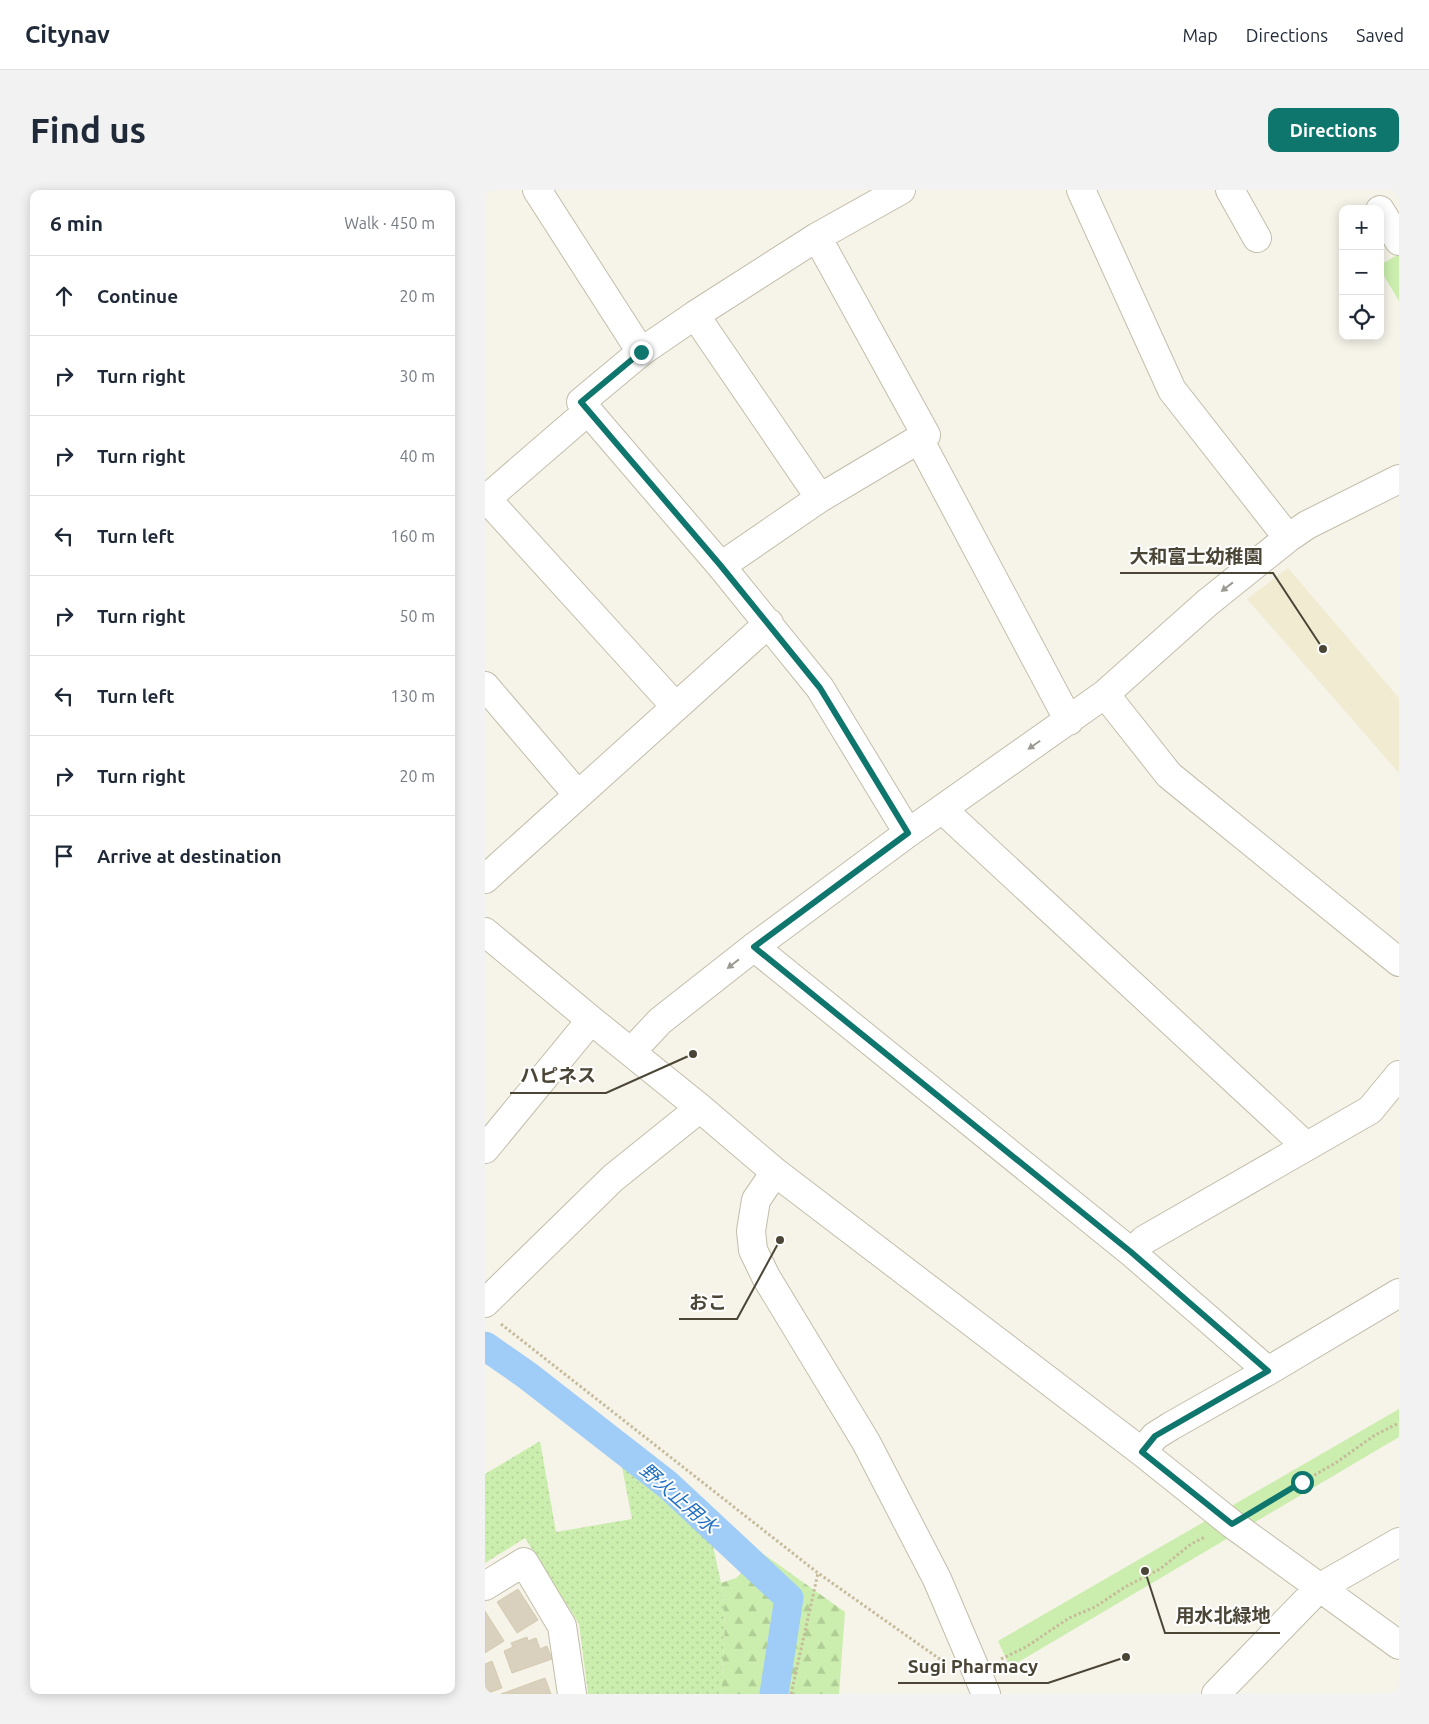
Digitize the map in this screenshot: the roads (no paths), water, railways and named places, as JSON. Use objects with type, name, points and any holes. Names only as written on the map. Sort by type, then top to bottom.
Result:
[{"type":"street","points":[[537,190],[641,352]]},
{"type":"street","points":[[901,190],[817,237],[695,315],[641,352],[581,402],[721,566],[820,688],[908,833]]},
{"type":"street","points":[[1081,190],[1172,390],[1298,532]]},
{"type":"street","points":[[1230,190],[1257,238]]},
{"type":"street","points":[[1368,190],[1377,205]]},
{"type":"street","points":[[1384,216],[1399,241]]},
{"type":"street","points":[[817,237],[923,437],[1069,721]]},
{"type":"street","points":[[695,315],[820,498]]},
{"type":"street","points":[[587,411],[486,499],[676,707]]},
{"type":"street","points":[[721,566],[820,498],[923,437]]},
{"type":"street","points":[[631,1052],[660,1021],[754,947],[908,833],[1105,694],[1207,603],[1298,532],[1399,479]]},
{"type":"street","points":[[485,879],[769,624]]},
{"type":"street","points":[[485,686],[578,795]]},
{"type":"street","points":[[1105,694],[1169,775],[1399,962]]},
{"type":"street","points":[[942,809],[1306,1146]]},
{"type":"street","points":[[485,932],[775,1172],[1142,1452],[1232,1524],[1309,1582],[1399,1645]]},
{"type":"street","points":[[754,947],[1131,1252],[1268,1371]]},
{"type":"street","points":[[485,1149],[591,1020]]},
{"type":"street","points":[[1131,1252],[1144,1240],[1370,1110],[1399,1075]]},
{"type":"street","points":[[493,1313],[613,1178],[700,1108]]},
{"type":"street","points":[[775,1172],[756,1200],[751,1231],[753,1250],[766,1277],[866,1442],[937,1580],[984,1687]]},
{"type":"street","points":[[1142,1452],[1155,1436],[1399,1293]]},
{"type":"street","points":[[1216,1694],[1309,1582],[1399,1542]]},
{"type":"street","points":[[485,1586],[524,1562],[563,1626],[573,1694]]},
{"type":"waterway","name":"野火止用水","points":[[485,1346],[528,1376],[668,1485],[789,1598],[774,1694]]},
{"type":"place","name":"大和富士幼稚園","points":[[1323,649]]},
{"type":"place","name":"ハピネス","points":[[693,1054]]},
{"type":"place","name":"おこ","points":[[780,1240]]},
{"type":"place","name":"用水北緑地","points":[[1145,1571]]},
{"type":"place","name":"Sugi Pharmacy","points":[[1126,1657]]}]
